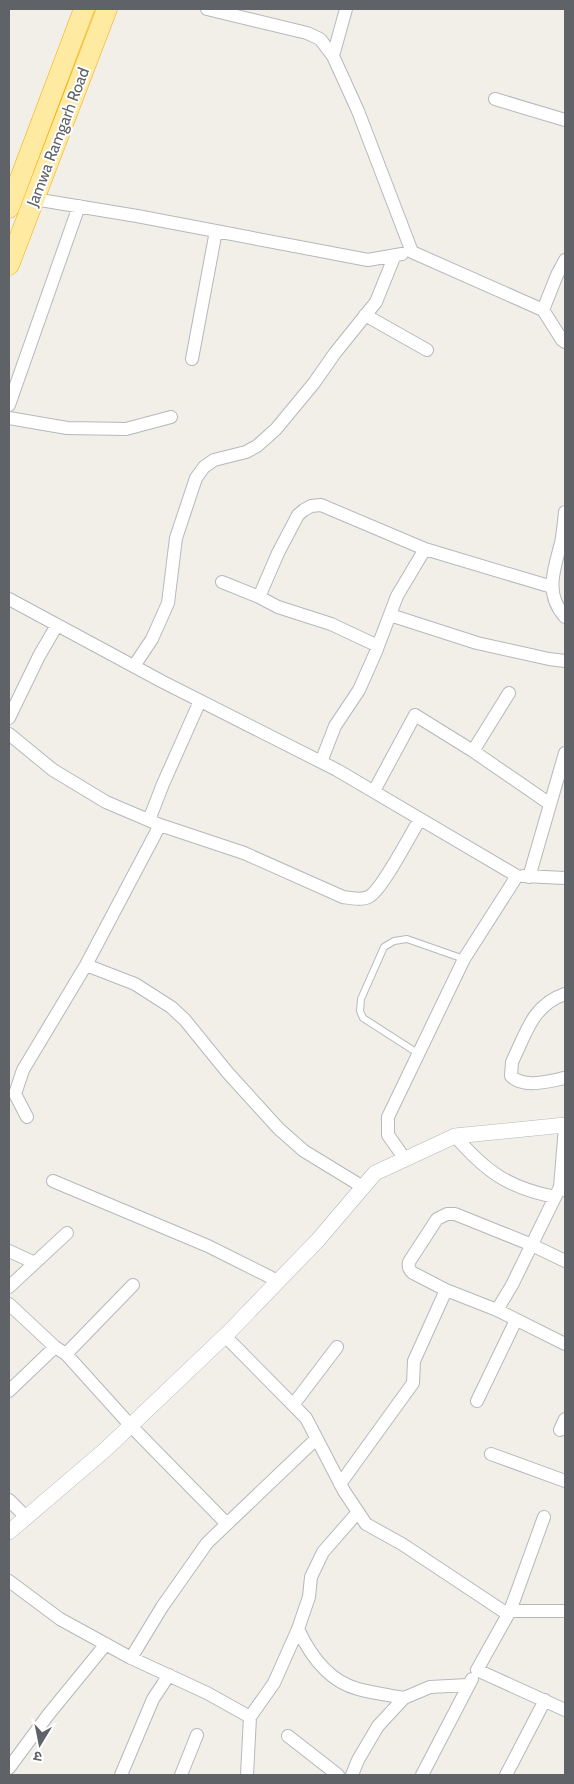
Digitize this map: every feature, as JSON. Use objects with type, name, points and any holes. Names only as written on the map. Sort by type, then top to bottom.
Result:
[{"type":"highway","name":"Jamwa Ramgarh Road","points":[[9,208],[14,179],[84,9]]},
{"type":"highway","name":"Jamwa Ramgarh Road","points":[[9,265],[107,9]]},
{"type":"street","points":[[207,9],[307,33],[320,39],[333,56],[358,111],[412,252]]},
{"type":"street","points":[[333,56],[346,9]]},
{"type":"street","points":[[495,99],[565,120]]},
{"type":"street","points":[[34,199],[368,260],[412,252],[544,310],[565,342]]},
{"type":"street","points":[[9,405],[79,206]]},
{"type":"street","points":[[192,359],[216,231]]},
{"type":"street","points":[[134,666],[152,639],[168,602],[176,538],[196,478],[214,460],[246,452],[257,446],[276,429],[376,302],[396,255]]},
{"type":"street","points":[[544,310],[557,275],[565,260]]},
{"type":"street","points":[[365,315],[427,350]]},
{"type":"street","points":[[9,418],[67,428],[126,429],[171,417]]},
{"type":"street","points":[[259,597],[278,553],[298,515],[311,506],[321,505],[425,550],[552,587]]},
{"type":"street","points":[[565,512],[562,540],[552,578],[552,587],[559,610],[565,617]]},
{"type":"street","points":[[321,762],[336,726],[359,690],[397,596],[425,550]]},
{"type":"street","points":[[222,582],[278,607],[331,624],[378,646]]},
{"type":"street","points":[[9,599],[200,701],[321,762],[523,876],[565,878]]},
{"type":"street","points":[[390,615],[477,643],[565,661]]},
{"type":"street","points":[[9,718],[39,656],[58,625]]},
{"type":"street","points":[[473,751],[508,693]]},
{"type":"street","points":[[27,1117],[16,1094],[23,1070],[86,965],[154,823],[163,784],[200,701]]},
{"type":"street","points":[[374,791],[415,715],[473,751],[550,804]]},
{"type":"street","points":[[9,734],[53,770],[106,802],[154,823],[244,853],[343,897],[369,897],[380,886],[420,818]]},
{"type":"street","points":[[405,1160],[388,1135],[388,1117],[464,959],[523,876],[563,768],[565,753]]},
{"type":"street","points":[[86,965],[135,984],[171,1007],[185,1020],[228,1073],[279,1129],[304,1151],[363,1187]]},
{"type":"street","points":[[565,994],[551,999],[540,1008],[516,1054],[510,1070],[511,1076],[516,1081],[523,1083],[565,1078]]},
{"type":"street","points":[[9,1532],[105,1450],[225,1336],[318,1240],[375,1173],[455,1136],[565,1126],[560,1192],[497,1310]]},
{"type":"street","points":[[455,1136],[474,1157],[497,1175],[532,1193],[560,1192]]},
{"type":"street","points":[[53,1181],[208,1246],[278,1281]]},
{"type":"street","points":[[565,1261],[532,1245],[455,1214],[447,1214],[437,1219],[408,1266],[413,1273],[446,1290],[497,1310],[565,1344]]},
{"type":"street","points":[[9,1287],[67,1233]]},
{"type":"street","points":[[9,1251],[35,1263]]},
{"type":"street","points":[[66,1354],[133,1285]]},
{"type":"street","points":[[340,1484],[413,1382],[414,1361],[446,1290]]},
{"type":"street","points":[[9,1304],[55,1347],[66,1354],[131,1426],[227,1524]]},
{"type":"street","points":[[477,1401],[516,1320]]},
{"type":"street","points":[[225,1336],[306,1418],[340,1484],[366,1524],[402,1544],[504,1611],[565,1611]]},
{"type":"street","points":[[9,1391],[55,1347]]},
{"type":"street","points":[[293,1405],[337,1347]]},
{"type":"street","points":[[131,1658],[162,1607],[207,1543],[316,1439]]},
{"type":"street","points":[[491,1454],[565,1481]]},
{"type":"street","points":[[9,1500],[26,1517]]},
{"type":"street","points":[[247,1775],[250,1716],[274,1683],[298,1629],[309,1597],[311,1577],[323,1552],[358,1512]]},
{"type":"street","points":[[425,1774],[468,1685],[510,1611],[544,1516]]},
{"type":"street","points":[[9,1580],[60,1620],[131,1658],[207,1693],[250,1716]]},
{"type":"street","points":[[298,1629],[306,1646],[332,1676],[355,1688],[404,1698]]},
{"type":"street","points":[[9,1768],[48,1715],[106,1644]]},
{"type":"street","points":[[477,1670],[565,1710]]},
{"type":"street","points":[[121,1775],[153,1699],[169,1675]]},
{"type":"street","points":[[352,1775],[358,1760],[378,1726],[404,1698],[430,1687],[468,1685]]},
{"type":"street","points":[[506,1775],[545,1700]]},
{"type":"street","points":[[181,1775],[197,1735]]},
{"type":"street","points":[[288,1736],[338,1775]]},
{"type":"lane","points":[[418,1054],[363,1018],[360,1011],[361,999],[384,947],[394,941],[407,939],[464,959]]}]
